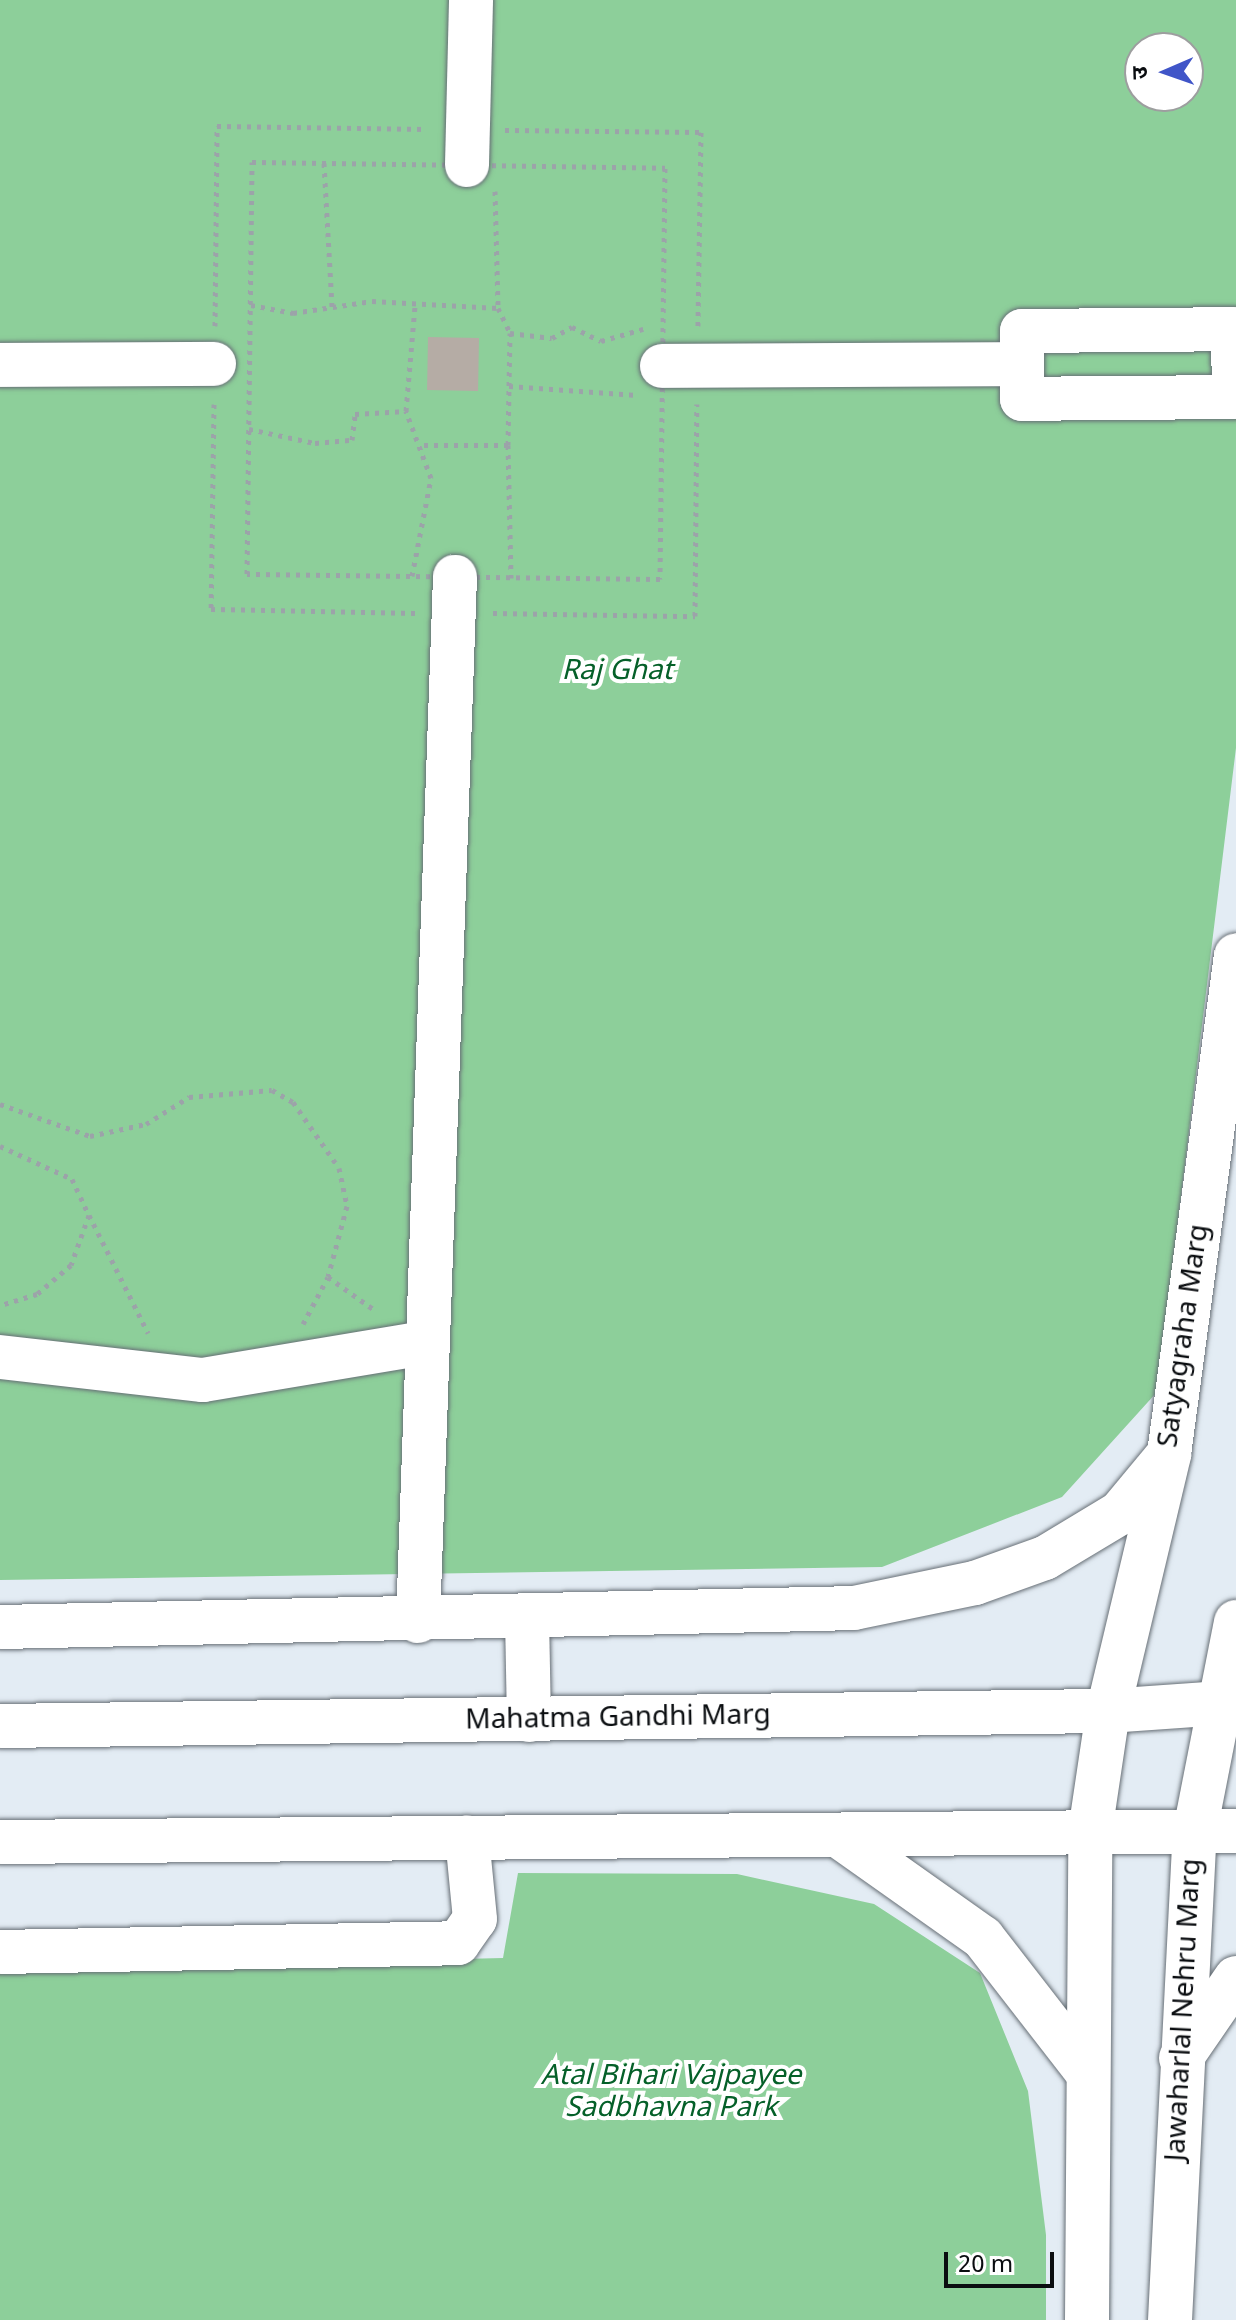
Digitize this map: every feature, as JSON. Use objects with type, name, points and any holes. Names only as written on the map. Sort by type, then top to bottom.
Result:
[{"type":"main road","points":[[471,0],[469,63],[474,147]]},
{"type":"main road","points":[[1233,329],[1235,362],[1234,397],[1022,399],[1022,331],[1233,329]]},
{"type":"main road","points":[[0,365],[214,364]]},
{"type":"main road","points":[[662,381],[1022,364]]},
{"type":"main road","points":[[418,1621],[423,1343],[455,601]]},
{"type":"main road","name":"Satyagraha Marg","points":[[1108,1711],[1169,1454],[1236,955]]},
{"type":"main road","points":[[0,1357],[173,1379],[423,1343]]},
{"type":"main road","points":[[0,1627],[418,1621],[854,1608],[975,1583],[1045,1558],[1120,1513],[1169,1454]]},
{"type":"main road","points":[[527,1617],[529,1720]]},
{"type":"main road","points":[[1227,1702],[1236,1622]]},
{"type":"main road","name":"Mahatma Gandhi Marg","points":[[0,1726],[1108,1711],[1227,1702]]},
{"type":"main road","name":"Jawaharlal Nehru Marg","points":[[1170,2320],[1181,2058],[1215,1831],[1227,1702]]},
{"type":"main road","points":[[1087,2320],[1086,2071],[1090,1832],[1108,1711]]},
{"type":"main road","points":[[0,1842],[1215,1831]]},
{"type":"main road","points":[[839,1836],[983,1938],[1086,2071]]},
{"type":"main road","points":[[0,1952],[458,1943],[475,1919],[467,1837]]},
{"type":"main road","points":[[1181,2058],[1236,1978]]},
{"type":"path","points":[[217,126],[474,147],[665,168],[660,579],[511,578],[455,601],[211,609],[217,126]]},
{"type":"path","points":[[455,601],[412,577],[247,574],[252,162],[324,163],[474,147]]},
{"type":"path","points":[[474,147],[502,252],[498,308],[510,333],[508,445],[511,578]]},
{"type":"path","points":[[324,163],[332,307]]},
{"type":"path","points":[[251,305],[293,313],[332,307],[415,305],[498,308]]},
{"type":"path","points":[[412,577],[431,478],[424,445],[406,411],[415,305]]},
{"type":"path","points":[[510,333],[552,338],[572,327],[601,341],[663,323]]},
{"type":"path","points":[[509,386],[662,381]]},
{"type":"path","points":[[249,429],[315,443],[352,440],[355,414],[406,411]]},
{"type":"path","points":[[424,445],[508,445]]},
{"type":"path","points":[[0,1104],[90,1136],[146,1124],[189,1097],[272,1090],[283,1096],[339,1168],[347,1206],[328,1277],[423,1343]]},
{"type":"path","points":[[0,1146],[72,1179],[173,1379]]},
{"type":"path","points":[[0,1306],[37,1294],[71,1265],[89,1215]]},
{"type":"green space","name":"Raj Ghat","points":[[0,0],[1236,0],[1236,748],[1157,1392],[1062,1497],[882,1567],[0,1580]]},
{"type":"green space","name":"Atal Bihari Vajpayee Sadbhavna Park","points":[[518,1873],[737,1874],[874,1904],[980,1973],[1028,2091],[1046,2235],[1046,2320],[0,2320],[0,1970],[503,1958]]},
{"type":"building","points":[[428,337],[479,338],[478,391],[427,390]]}]
